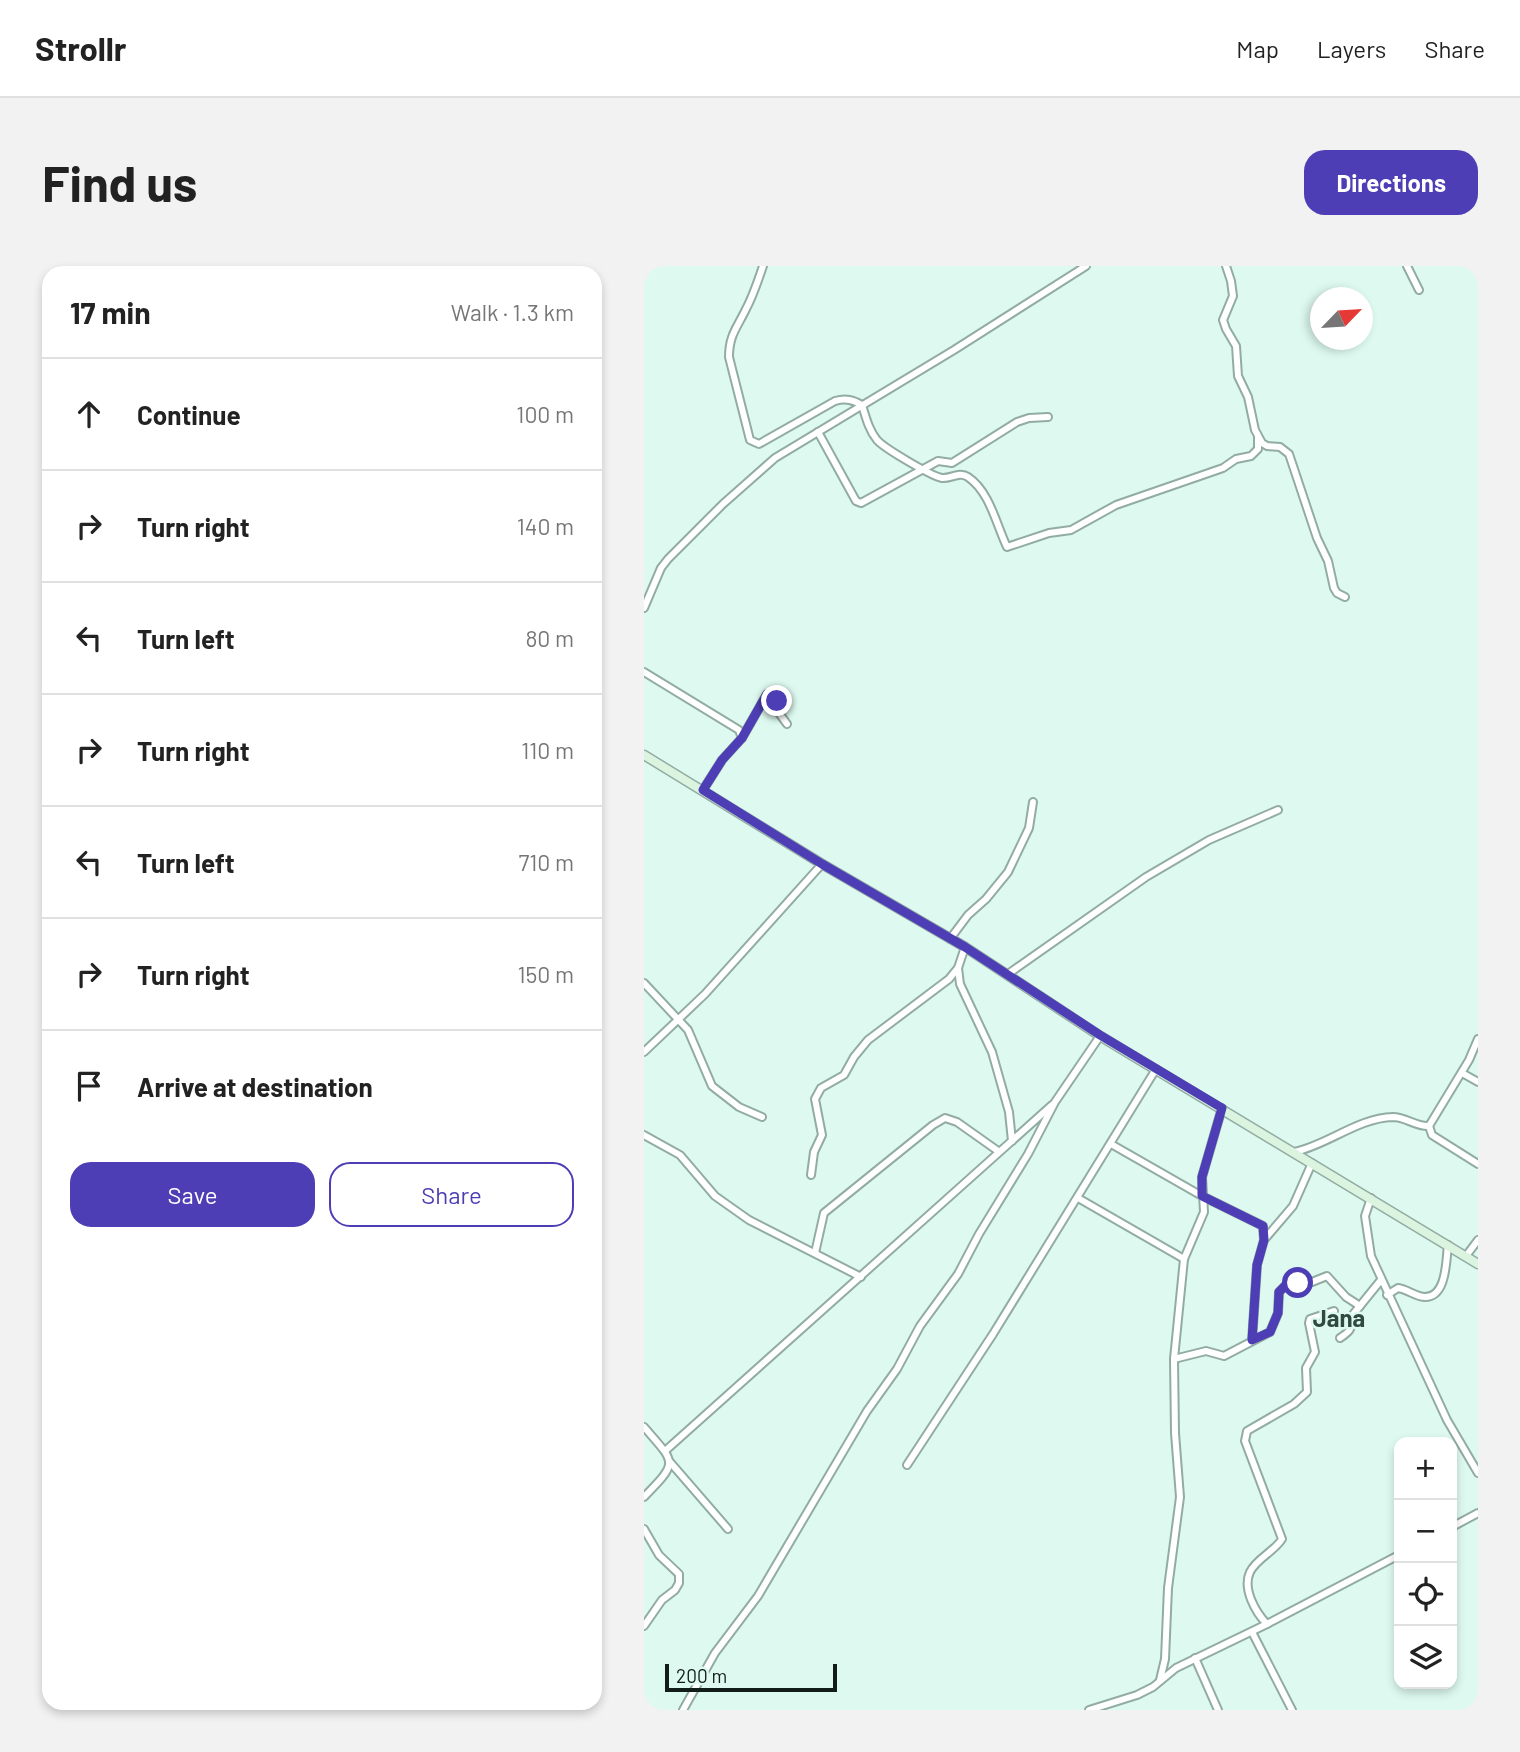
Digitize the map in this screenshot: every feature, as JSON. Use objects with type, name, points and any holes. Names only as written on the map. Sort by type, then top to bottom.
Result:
[{"type":"main road","points":[[644,755],[822,864],[965,947],[1100,1035],[1478,1264]]},
{"type":"street","points":[[763,266],[748,306],[735,327],[729,344],[729,357],[750,440],[759,444],[842,399],[852,400],[862,405],[867,425],[877,440],[921,470],[943,478],[959,474],[967,476],[985,496],[1007,547],[1071,530],[1116,505],[1223,468],[1236,459],[1251,456],[1258,449],[1248,397],[1238,376],[1236,346],[1223,320],[1233,296],[1226,266]]},
{"type":"street","points":[[644,608],[661,568],[668,559],[723,504],[775,458],[954,350],[1086,266]]},
{"type":"street","points":[[1406,266],[1419,290]]},
{"type":"street","points":[[818,432],[856,501],[861,503],[938,461],[952,463],[1017,422],[1048,417]]},
{"type":"street","points":[[1258,438],[1267,446],[1280,447],[1289,454],[1317,537],[1328,561],[1334,588],[1345,597]]},
{"type":"street","points":[[644,672],[725,720],[739,730],[742,738]]},
{"type":"street","points":[[703,790],[722,760],[742,738],[767,694],[777,701],[779,712],[787,724]]},
{"type":"street","points":[[950,939],[968,915],[1009,872],[1029,828],[1033,802]]},
{"type":"street","points":[[1008,974],[1146,877],[1220,835],[1278,810]]},
{"type":"street","points":[[644,1052],[713,985],[822,864]]},
{"type":"street","points":[[811,1175],[814,1153],[822,1135],[815,1099],[821,1088],[844,1075],[868,1040],[949,979],[958,968],[965,947]]},
{"type":"street","points":[[958,968],[963,992],[992,1052],[1009,1112],[1012,1140]]},
{"type":"street","points":[[644,983],[688,1030],[712,1086],[739,1107],[762,1117]]},
{"type":"street","points":[[684,1710],[715,1653],[758,1596],[867,1411],[897,1369],[920,1326],[958,1274],[1055,1102],[1100,1035]]},
{"type":"street","points":[[1429,1126],[1462,1073],[1478,1039]]},
{"type":"street","points":[[907,1465],[1078,1198],[1156,1069]]},
{"type":"street","points":[[1462,1073],[1478,1082]]},
{"type":"street","points":[[665,1451],[1055,1102]]},
{"type":"street","points":[[1160,1681],[1165,1659],[1168,1588],[1180,1497],[1175,1433],[1174,1359],[1184,1259],[1203,1212],[1202,1177],[1222,1108]]},
{"type":"street","points":[[1294,1152],[1309,1149],[1368,1121],[1395,1117],[1420,1127],[1429,1126]]},
{"type":"street","points":[[815,1253],[824,1213],[945,1118],[957,1122],[998,1151]]},
{"type":"street","points":[[1429,1126],[1432,1135],[1478,1164]]},
{"type":"street","points":[[644,1135],[680,1155],[715,1196],[749,1220],[861,1276]]},
{"type":"street","points":[[1111,1144],[1202,1196],[1263,1226],[1264,1240],[1257,1265],[1252,1340]]},
{"type":"street","points":[[1264,1240],[1293,1206],[1312,1163]]},
{"type":"street","points":[[1078,1198],[1184,1259]]},
{"type":"street","points":[[1371,1198],[1365,1216],[1371,1256],[1387,1295],[1457,1439],[1478,1473]]},
{"type":"street","points":[[1466,1256],[1478,1240]]},
{"type":"street","points":[[1387,1295],[1398,1287],[1423,1297],[1431,1295],[1441,1287],[1448,1245]]},
{"type":"street","points":[[1174,1359],[1206,1351],[1224,1356],[1270,1332],[1278,1313],[1279,1292],[1287,1284],[1312,1282],[1327,1276],[1346,1297],[1360,1306]]},
{"type":"street","points":[[1340,1338],[1349,1332],[1352,1326],[1351,1317],[1381,1280]]},
{"type":"street","points":[[1267,1625],[1258,1615],[1249,1592],[1250,1573],[1282,1539],[1245,1440],[1247,1431],[1294,1404],[1307,1392],[1306,1368],[1315,1352],[1308,1323],[1310,1319],[1334,1311]]},
{"type":"street","points":[[644,1427],[665,1451],[670,1462],[728,1529]]},
{"type":"street","points":[[644,1497],[668,1472],[670,1462]]},
{"type":"street","points":[[1457,1524],[1478,1513]]},
{"type":"street","points":[[644,1529],[659,1555],[679,1574],[679,1583],[675,1590],[662,1600],[644,1626]]},
{"type":"street","points":[[1089,1710],[1109,1707],[1137,1695],[1176,1668],[1267,1625],[1394,1558]]},
{"type":"street","points":[[1252,1632],[1292,1710]]},
{"type":"street","points":[[1195,1658],[1218,1710]]},
{"type":"district","name":"Jana","points":[[1339,1317]]},
{"type":"route","points":[[777,701],[767,694],[742,738],[722,760],[703,790],[822,864],[965,947],[1100,1035],[1222,1108],[1202,1177],[1202,1196],[1263,1226],[1264,1240],[1257,1265],[1252,1340],[1270,1332],[1278,1313],[1279,1292],[1287,1284],[1298,1283]]}]
